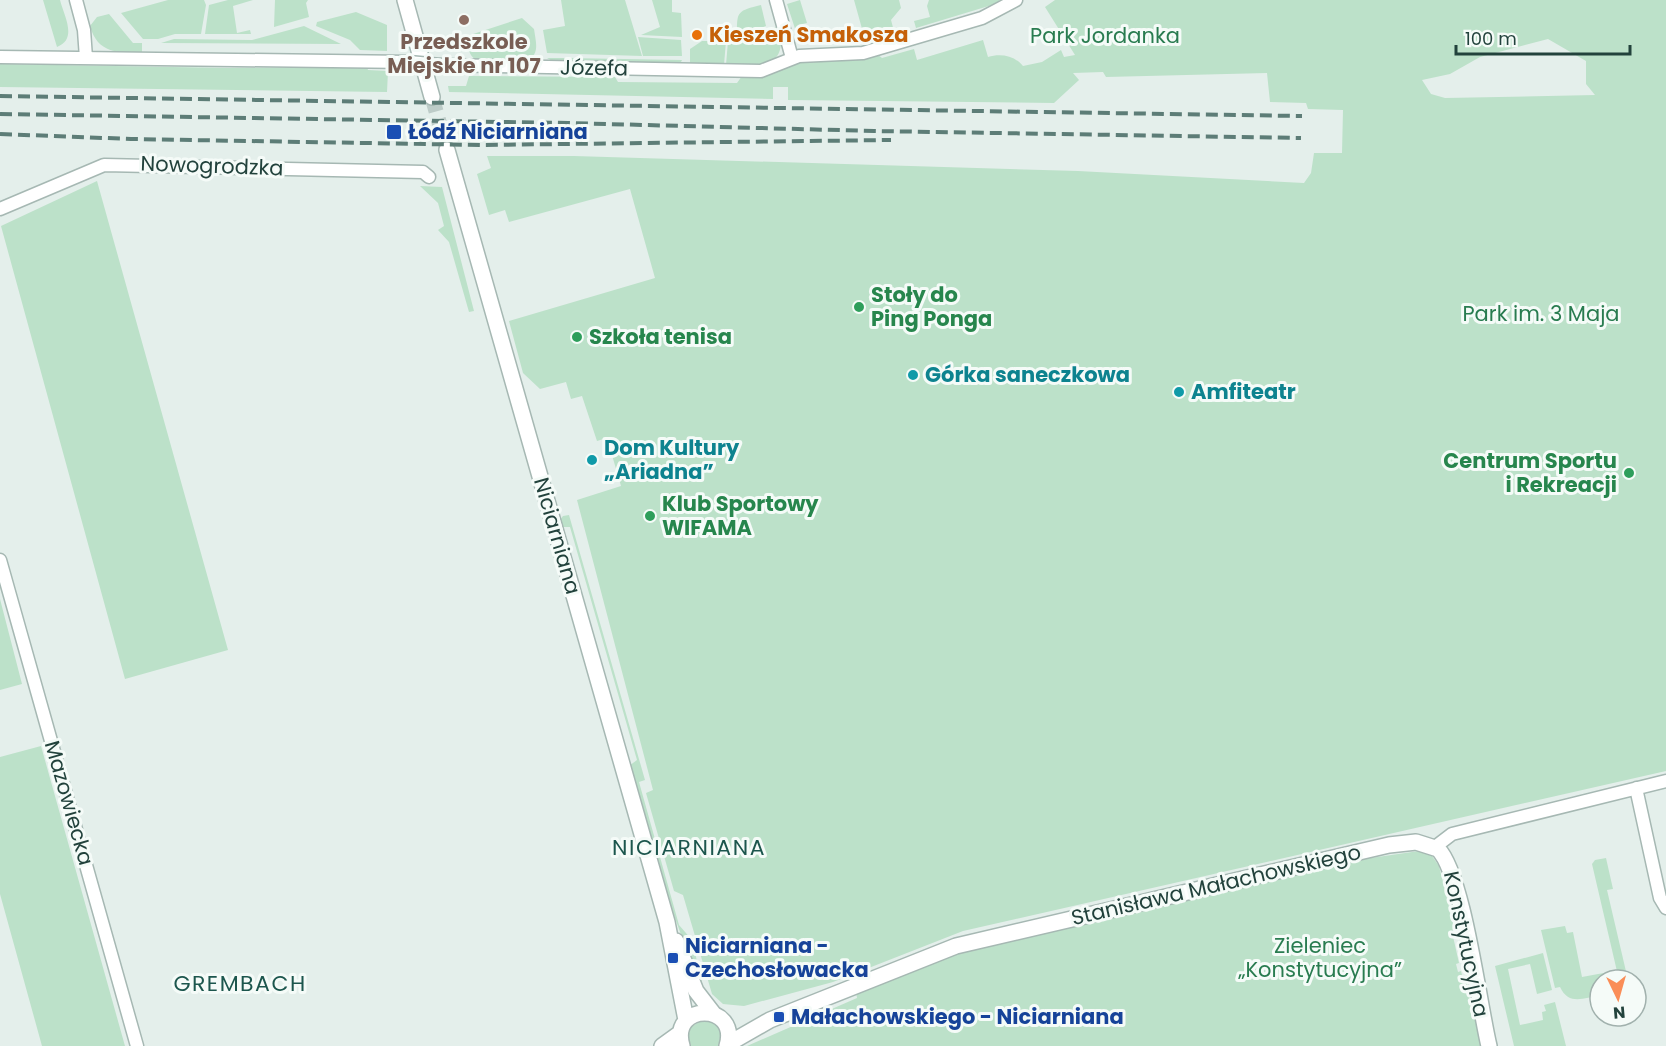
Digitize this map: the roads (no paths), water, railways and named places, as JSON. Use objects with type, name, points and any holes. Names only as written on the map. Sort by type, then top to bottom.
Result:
[{"type":"street","points":[[76,0],[84,30],[86,58]]},
{"type":"street","points":[[405,0],[432,97]]},
{"type":"street","points":[[776,0],[792,58]]},
{"type":"street","name":"Józefa","points":[[0,57],[409,62],[757,71],[770,69],[792,58],[863,53],[988,16],[1016,0]]},
{"type":"street","name":"Niciarniana","points":[[447,150],[667,921],[696,991],[713,1013],[726,1024]]},
{"type":"street","name":"Nowogrodzka","points":[[0,209],[104,165],[412,171],[423,172],[429,177]]},
{"type":"street","name":"Mazowiecka","points":[[0,560],[137,1046]]},
{"type":"street","points":[[1436,847],[1452,834],[1666,781]]},
{"type":"street","points":[[1635,788],[1660,898],[1666,908]]},
{"type":"street","name":"Stanisława Małachowskiego","points":[[728,1045],[770,1020],[917,960],[968,943],[1400,843],[1416,842],[1436,847]]},
{"type":"street","name":"Konstytucyjna","points":[[1436,847],[1446,857],[1451,870],[1481,997],[1489,1046]]},
{"type":"street","name":"Niciarniana","points":[[667,921],[683,1033]]},
{"type":"street","points":[[662,1046],[683,1033],[700,1012],[713,1013]]},
{"type":"street","name":"Stanisława Małachowskiego","points":[[726,1024],[737,1026],[770,1020]]},
{"type":"street","points":[[726,1024],[728,1045]]},
{"type":"tunnel","points":[[432,97],[447,150]]},
{"type":"railway","points":[[0,96],[1302,116]]},
{"type":"railway","points":[[0,114],[1301,138]]},
{"type":"railway","points":[[0,134],[131,139],[482,145],[891,140]]},
{"type":"place","name":"Przedszkole Miejskie nr 107","points":[[464,20]]},
{"type":"place","name":"Kieszeń Smakosza","points":[[697,35]]},
{"type":"place","name":"Łódź Niciarniana","points":[[394,132]]},
{"type":"place","name":"Stoły do Ping Ponga","points":[[859,307]]},
{"type":"place","name":"Szkoła tenisa","points":[[577,337]]},
{"type":"place","name":"Górka saneczkowa","points":[[913,375]]},
{"type":"place","name":"Amfiteatr","points":[[1179,392]]},
{"type":"place","name":"Dom Kultury „Ariadna”","points":[[592,460]]},
{"type":"place","name":"Centrum Sportu i Rekreacji","points":[[1629,473]]},
{"type":"place","name":"Klub Sportowy WIFAMA","points":[[650,516]]},
{"type":"place","name":"Niciarniana - Czechosłowacka","points":[[673,958]]},
{"type":"place","name":"Małachowskiego - Niciarniana","points":[[779,1017]]},
{"type":"district","name":"NICIARNIANA","points":[[689,847]]},
{"type":"district","name":"GREMBACH","points":[[240,983]]},
{"type":"park label","name":"Park Jordanka","points":[[1105,36]]},
{"type":"park label","name":"Park im. 3 Maja","points":[[1541,314]]},
{"type":"park label","name":"Zieleniec „Konstytucyjna”","points":[[1320,958]]}]
